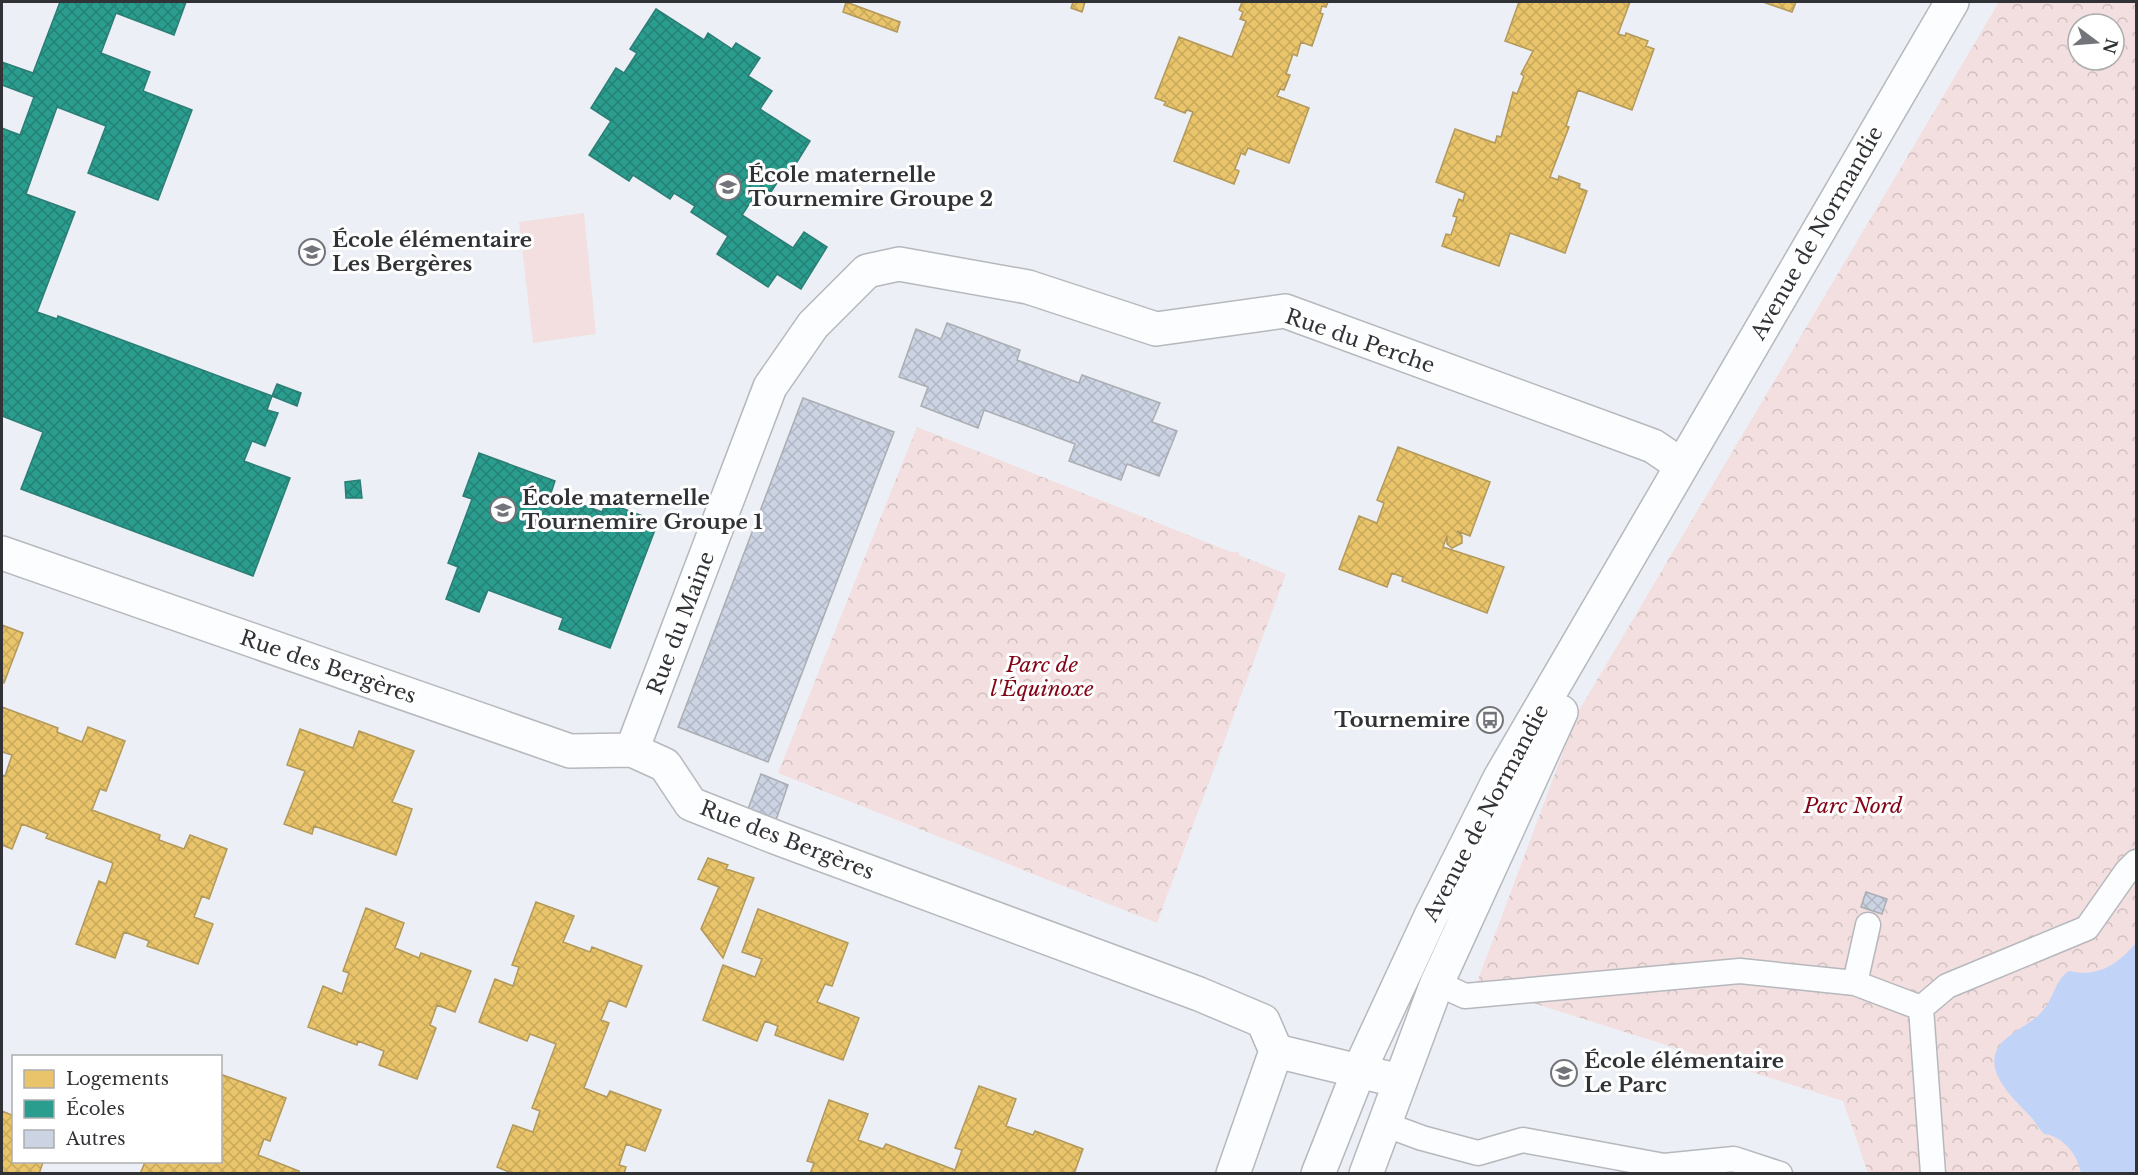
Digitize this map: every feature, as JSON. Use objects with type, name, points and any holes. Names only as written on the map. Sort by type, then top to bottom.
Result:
[{"type":"street","name":"Avenue de Normandie","points":[[1318,1173],[1358,1073],[1431,916],[1500,778],[1952,2]]},
{"type":"street","name":"Rue du Maine","points":[[632,750],[770,387],[813,325],[867,271],[899,264],[1028,287]]},
{"type":"street","name":"Rue du Perche","points":[[1028,287],[1156,329],[1286,311],[1653,446],[1681,465]]},
{"type":"street","name":"Avenue de Normandie","points":[[1366,1173],[1437,983],[1523,791],[1681,465]]},
{"type":"street","name":"Rue des Bergères","points":[[2,552],[570,751],[632,750],[665,765],[692,804],[791,844],[1199,994],[1263,1021],[1276,1051]]},
{"type":"street","points":[[1233,1173],[1276,1051],[1358,1073],[1400,1081]]},
{"type":"lane","points":[[1921,1008],[1947,986],[2087,928],[2127,871],[2136,862]]},
{"type":"lane","points":[[1855,983],[1868,925]]},
{"type":"lane","points":[[1437,983],[1465,996],[1740,971],[1855,983],[1921,1008]]},
{"type":"lane","points":[[1921,1008],[1933,1173]]},
{"type":"lane","points":[[1384,1124],[1422,1138],[1479,1153],[1523,1140],[1664,1167],[1734,1159],[1780,1173]]},
{"type":"green space","name":"Parc Nord","points":[[1999,2],[2136,2],[2136,1173],[1868,1173],[1843,1101],[1476,985],[1578,712]]},
{"type":"green space","points":[[584,213],[596,334],[533,343],[519,222]]},
{"type":"green space","name":"Parc de l'Équinoxe","points":[[917,427],[1231,552],[1239,552],[1239,555],[1286,574],[1157,923],[778,773]]},
{"type":"water","points":[[2136,943],[2136,1173],[2081,1173],[2073,1153],[2063,1142],[2044,1134],[2008,1093],[1997,1074],[1994,1064],[1995,1055],[2000,1045],[2010,1035],[2039,1014],[2061,979],[2069,971],[2089,973],[2107,968]]},
{"type":"building: Logements","points":[[846,2],[900,22],[897,32],[843,12]]},
{"type":"building: Logements","points":[[1073,2],[1085,2],[1082,12],[1071,8]]},
{"type":"building: Logements","points":[[1242,2],[1328,2],[1326,7],[1322,6],[1320,13],[1323,14],[1312,46],[1301,42],[1297,56],[1293,54],[1286,74],[1290,75],[1284,90],[1280,89],[1277,96],[1309,108],[1289,163],[1248,148],[1245,155],[1241,153],[1235,169],[1239,171],[1234,184],[1174,161],[1193,112],[1187,110],[1185,113],[1164,105],[1166,102],[1155,98],[1179,37],[1232,57],[1246,21],[1240,19],[1243,12],[1239,10]]},
{"type":"building: Logements","points":[[1519,2],[1630,2],[1618,34],[1625,36],[1626,33],[1648,41],[1646,46],[1654,49],[1632,110],[1578,90],[1566,126],[1569,127],[1550,177],[1558,180],[1559,176],[1580,184],[1579,188],[1587,191],[1565,253],[1510,233],[1499,266],[1442,246],[1446,234],[1451,235],[1457,217],[1453,216],[1459,199],[1463,201],[1465,193],[1436,182],[1455,129],[1495,143],[1497,136],[1501,137],[1513,92],[1517,94],[1524,76],[1521,74],[1533,51],[1505,41]]},
{"type":"building: Logements","points":[[1763,2],[1796,2],[1792,12]]},
{"type":"building: Logements","points":[[1398,447],[1490,482],[1470,536],[1457,531],[1462,536],[1462,543],[1452,548],[1447,544],[1447,536],[1443,547],[1504,567],[1487,613],[1402,581],[1403,577],[1392,573],[1387,587],[1339,569],[1359,516],[1377,523],[1384,503],[1377,500]]},
{"type":"building: Logements","points":[[2,625],[23,633],[4,683],[2,682]]},
{"type":"building: Logements","points":[[2,707],[58,728],[57,732],[82,742],[88,727],[125,741],[106,791],[100,789],[92,810],[160,835],[159,840],[184,849],[190,835],[227,849],[209,899],[202,896],[194,917],[213,924],[198,964],[147,946],[149,941],[124,932],[115,958],[76,944],[99,881],[106,884],[113,863],[46,838],[48,834],[22,824],[12,849],[2,845],[2,775],[5,776],[12,755],[2,752]]},
{"type":"building: Logements","points":[[300,729],[353,748],[359,731],[414,751],[392,802],[412,809],[396,855],[314,826],[312,834],[284,824],[305,771],[287,765]]},
{"type":"building: Logements","points":[[708,858],[728,865],[726,869],[754,878],[723,958],[701,929],[719,887],[698,879]]},
{"type":"building: Logements","points":[[536,902],[574,916],[563,942],[590,952],[592,947],[642,966],[626,1007],[609,1000],[601,1020],[609,1023],[584,1088],[607,1097],[610,1091],[661,1110],[645,1151],[626,1144],[619,1165],[626,1167],[624,1174],[514,1174],[497,1167],[513,1125],[533,1132],[540,1111],[532,1108],[556,1044],[530,1034],[527,1041],[479,1022],[495,979],[513,986],[519,967],[512,965]]},
{"type":"building: Logements","points":[[366,908],[404,923],[395,948],[419,958],[421,953],[471,971],[455,1012],[437,1005],[430,1025],[436,1028],[417,1079],[379,1065],[384,1051],[358,1041],[357,1045],[308,1027],[323,986],[342,994],[349,973],[343,971]]},
{"type":"building: Logements","points":[[758,909],[848,943],[832,986],[825,984],[817,1002],[859,1018],[843,1060],[775,1035],[778,1026],[765,1021],[757,1041],[703,1020],[723,965],[755,977],[762,959],[742,952]]},
{"type":"building: Logements","points":[[222,1075],[286,1098],[270,1141],[264,1139],[258,1155],[299,1171],[299,1174],[140,1174],[145,1163],[222,1163]]},
{"type":"building: Logements","points":[[979,1086],[1016,1099],[1006,1126],[1033,1135],[1035,1131],[1083,1149],[1074,1174],[810,1174],[814,1163],[807,1161],[829,1100],[868,1114],[858,1140],[883,1149],[886,1144],[955,1170],[962,1150],[955,1148]]},
{"type":"building: Logements","points":[[2,1111],[12,1115],[12,1163],[43,1163],[39,1174],[2,1174]]},
{"type":"building: Écoles","points":[[60,2],[186,2],[174,35],[116,13],[101,53],[150,72],[143,91],[192,110],[158,200],[88,173],[106,126],[57,107],[26,194],[75,212],[37,312],[57,319],[58,316],[272,396],[267,410],[278,413],[265,446],[252,441],[244,461],[290,478],[253,576],[21,489],[43,432],[2,416],[2,128],[20,135],[34,97],[2,85],[2,62],[33,73]]},
{"type":"building: Écoles","points":[[656,9],[704,40],[708,33],[732,49],[736,43],[760,58],[748,76],[772,91],[760,109],[810,141],[789,175],[784,172],[771,192],[761,186],[742,215],[793,248],[804,232],[827,247],[801,289],[777,274],[768,287],[717,254],[728,236],[691,212],[695,206],[674,193],[670,199],[633,175],[629,181],[589,155],[611,121],[591,108],[616,68],[624,73],[637,53],[630,49]]},
{"type":"building: Écoles","points":[[277,384],[301,393],[297,406],[272,396]]},
{"type":"building: Écoles","points":[[479,453],[555,481],[551,493],[602,512],[606,502],[658,522],[610,648],[559,629],[563,618],[488,590],[479,612],[446,599],[458,567],[448,563],[472,499],[463,496]]},
{"type":"building: Écoles","points":[[360,480],[362,498],[346,498],[345,482]]},
{"type":"building: Autres","points":[[947,323],[1020,350],[1017,360],[1079,383],[1082,375],[1160,403],[1152,422],[1177,431],[1159,476],[1127,464],[1121,480],[1069,461],[1075,444],[984,410],[978,428],[921,406],[928,387],[899,377],[916,329],[941,339]]},
{"type":"building: Autres","points":[[803,398],[894,432],[768,762],[678,727]]},
{"type":"building: Autres","points":[[761,774],[788,785],[776,820],[748,809]]},
{"type":"building: Autres","points":[[1866,892],[1887,899],[1882,914],[1861,907]]},
{"type":"place","name":"École maternelle Tournemire Groupe 2","points":[[728,187]]},
{"type":"place","name":"École élémentaire Les Bergères","points":[[312,252]]},
{"type":"place","name":"École maternelle Tournemire Groupe 1","points":[[503,510]]},
{"type":"place","name":"Tournemire","points":[[1490,720]]},
{"type":"place","name":"École élémentaire Le Parc","points":[[1564,1073]]}]
